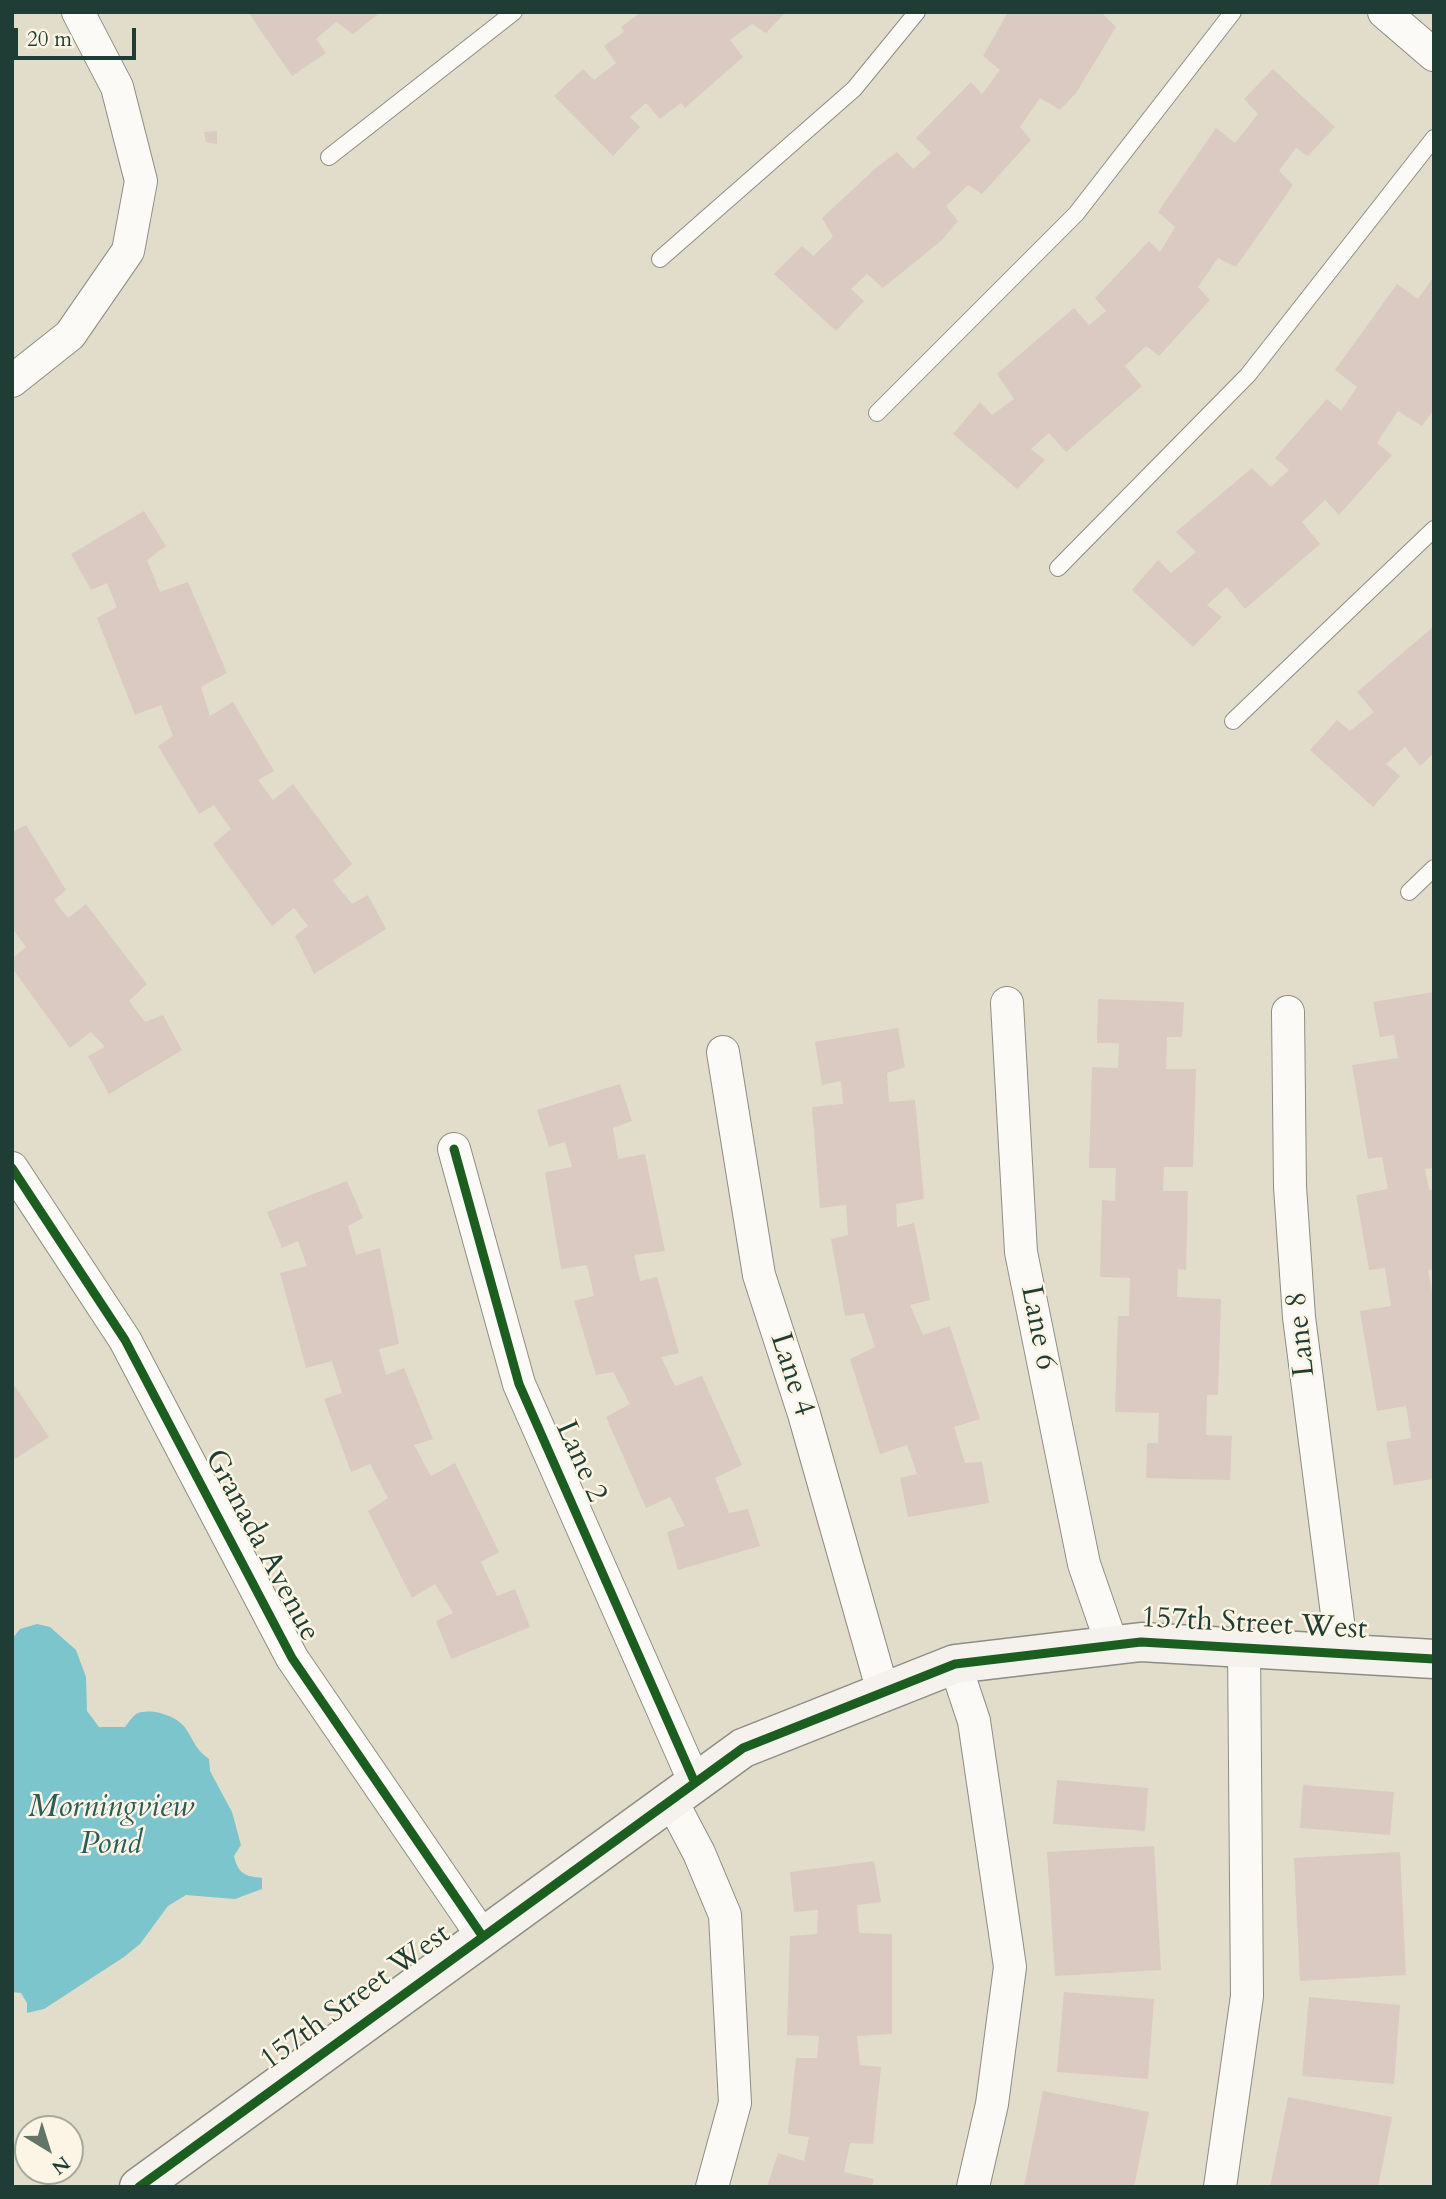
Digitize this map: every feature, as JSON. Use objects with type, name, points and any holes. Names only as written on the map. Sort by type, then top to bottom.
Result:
[{"type":"street","points":[[12,381],[70,335],[128,251],[142,181],[117,87],[78,12]]},
{"type":"street","points":[[1384,12],[1434,55]]},
{"type":"street","name":"Lane 6","points":[[1007,1003],[1021,1252],[1084,1564],[1112,1646]]},
{"type":"street","name":"Lane 8","points":[[1288,1012],[1290,1187],[1299,1317],[1342,1653]]},
{"type":"street","name":"Lane 4","points":[[723,1052],[759,1275],[804,1414],[883,1692]]},
{"type":"street","name":"Lane 2","points":[[454,1149],[519,1384],[683,1791],[699,1853],[725,1915],[735,2103],[712,2187]]},
{"type":"street","name":"Granada Avenue","points":[[12,1168],[125,1340],[292,1658],[483,1937]]},
{"type":"street","name":"157th Street West","points":[[139,2187],[743,1748],[955,1664],[1141,1642],[1434,1659]]},
{"type":"street","points":[[1220,2187],[1247,1996],[1244,1648]]},
{"type":"street","points":[[955,1664],[974,1721],[1010,1968],[992,2104],[973,2187]]},
{"type":"lane","points":[[329,157],[514,12]]},
{"type":"lane","points":[[660,259],[854,89],[917,12]]},
{"type":"lane","points":[[877,413],[1076,215],[1233,12]]},
{"type":"lane","points":[[1058,568],[1248,375],[1434,138]]},
{"type":"lane","points":[[1233,721],[1434,529]]},
{"type":"lane","points":[[1409,892],[1434,868]]},
{"type":"water","name":"Morningview Pond","points":[[37,1624],[50,1627],[76,1650],[86,1677],[87,1711],[99,1727],[125,1727],[136,1714],[142,1712],[156,1712],[182,1724],[198,1749],[209,1759],[210,1771],[232,1812],[241,1845],[234,1856],[238,1867],[247,1875],[262,1878],[262,1889],[235,1899],[186,1895],[168,1906],[140,1944],[124,1957],[44,2009],[27,2013],[27,2003],[21,1993],[12,1992],[12,1639],[20,1629]]},
{"type":"building","points":[[248,12],[381,12],[353,34],[336,22],[316,39],[326,53],[292,76]]},
{"type":"building","points":[[641,12],[786,12],[766,33],[752,24],[730,40],[743,57],[685,108],[681,103],[660,119],[646,103],[630,117],[640,127],[613,156],[554,96],[583,69],[594,80],[616,63],[604,46],[624,32],[621,27]]},
{"type":"building","points":[[1008,12],[1101,12],[1116,27],[1076,93],[1060,110],[1040,98],[1020,127],[1031,140],[982,194],[968,185],[946,206],[958,221],[942,240],[883,288],[867,274],[851,289],[864,301],[836,331],[774,274],[802,246],[813,256],[833,237],[822,218],[877,167],[897,152],[913,169],[931,153],[916,138],[971,82],[982,94],[1000,70],[983,56]]},
{"type":"building","points":[[1273,69],[1335,127],[1308,156],[1296,148],[1279,171],[1293,185],[1236,267],[1218,258],[1198,287],[1210,300],[1159,356],[1146,346],[1125,366],[1142,386],[1066,452],[1049,433],[1031,449],[1045,460],[1017,489],[953,434],[980,402],[992,415],[1014,399],[997,374],[1074,308],[1089,325],[1106,311],[1095,298],[1149,241],[1160,252],[1175,227],[1158,212],[1216,128],[1235,143],[1258,114],[1244,99]]},
{"type":"building","points":[[217,131],[217,144],[206,142],[204,132]]},
{"type":"building","points":[[1434,276],[1434,410],[1422,426],[1398,411],[1377,443],[1392,455],[1339,515],[1325,500],[1302,522],[1320,544],[1245,609],[1227,587],[1207,605],[1222,617],[1193,647],[1132,590],[1158,560],[1171,573],[1196,552],[1176,532],[1252,468],[1271,487],[1289,470],[1275,458],[1327,399],[1341,411],[1357,387],[1335,370],[1397,284],[1418,299]]},
{"type":"building","points":[[144,511],[166,546],[147,560],[160,592],[188,582],[227,673],[201,687],[210,716],[233,702],[274,771],[258,780],[273,800],[293,784],[352,864],[333,881],[352,904],[368,895],[386,929],[314,974],[295,936],[308,926],[294,908],[272,926],[213,844],[231,829],[214,805],[199,814],[158,746],[173,736],[161,705],[135,715],[97,618],[117,607],[107,583],[91,590],[71,554]]},
{"type":"building","points":[[1434,626],[1434,753],[1420,766],[1405,747],[1386,764],[1400,776],[1373,807],[1310,750],[1337,720],[1350,731],[1374,712],[1357,692]]},
{"type":"building","points":[[26,825],[66,890],[54,900],[68,918],[86,904],[147,984],[129,1001],[145,1022],[163,1015],[182,1050],[109,1094],[88,1056],[105,1047],[91,1032],[70,1048],[12,968],[12,959],[26,947],[12,928],[12,832]]},
{"type":"building","points":[[1434,992],[1434,1168],[1425,1169],[1429,1190],[1434,1189],[1434,1269],[1428,1270],[1434,1302],[1434,1479],[1394,1485],[1386,1442],[1411,1438],[1406,1406],[1377,1411],[1360,1311],[1391,1306],[1385,1268],[1369,1270],[1356,1195],[1388,1189],[1382,1157],[1368,1159],[1352,1065],[1398,1058],[1394,1035],[1380,1037],[1373,1002]]},
{"type":"building","points":[[1098,999],[1184,1002],[1182,1037],[1167,1037],[1166,1069],[1196,1069],[1193,1167],[1164,1167],[1163,1191],[1188,1191],[1186,1270],[1178,1269],[1177,1297],[1221,1299],[1218,1395],[1207,1395],[1206,1435],[1232,1436],[1230,1480],[1146,1478],[1147,1443],[1158,1443],[1159,1413],[1115,1412],[1118,1316],[1129,1316],[1130,1278],[1100,1277],[1102,1200],[1115,1201],[1116,1168],[1089,1168],[1092,1067],[1118,1068],[1119,1043],[1097,1043]]},
{"type":"building","points":[[898,1028],[905,1067],[887,1073],[889,1102],[915,1100],[924,1199],[896,1204],[897,1227],[914,1223],[930,1300],[910,1305],[923,1335],[950,1326],[980,1419],[954,1427],[965,1463],[982,1462],[989,1503],[908,1517],[900,1478],[917,1474],[907,1445],[880,1454],[850,1359],[875,1347],[864,1313],[845,1316],[831,1239],[848,1235],[846,1205],[820,1208],[812,1107],[843,1104],[841,1081],[822,1085],[815,1042]]},
{"type":"building","points":[[620,1084],[632,1121],[613,1128],[618,1159],[645,1154],[665,1251],[634,1255],[640,1281],[657,1277],[679,1353],[661,1357],[675,1386],[702,1376],[742,1465],[715,1478],[729,1513],[748,1509],[760,1546],[678,1570],[667,1532],[685,1526],[670,1497],[646,1508],[606,1417],[630,1404],[613,1372],[596,1375],[574,1301],[594,1296],[587,1265],[561,1269],[545,1172],[572,1167],[565,1142],[549,1147],[537,1110]]},
{"type":"building","points":[[347,1181],[363,1218],[348,1226],[356,1255],[380,1248],[399,1344],[379,1349],[386,1375],[404,1368],[433,1439],[414,1445],[431,1476],[455,1463],[499,1552],[481,1562],[497,1596],[515,1589],[530,1627],[451,1659],[436,1621],[453,1613],[435,1584],[412,1598],[368,1511],[388,1498],[370,1464],[351,1472],[324,1399],[342,1393],[332,1361],[306,1368],[280,1273],[307,1266],[298,1241],[282,1248],[267,1212]]},
{"type":"building","points":[[12,1382],[49,1437],[12,1461]]},
{"type":"building","points":[[1057,1780],[1148,1788],[1145,1831],[1053,1824]]},
{"type":"building","points":[[1303,1785],[1394,1792],[1390,1835],[1300,1828]]},
{"type":"building","points":[[1154,1846],[1161,1970],[1055,1976],[1047,1852]]},
{"type":"building","points":[[1400,1852],[1406,1975],[1300,1981],[1294,1858]]},
{"type":"building","points":[[874,1861],[881,1902],[857,1905],[859,1933],[892,1934],[892,2034],[857,2036],[860,2065],[881,2067],[873,2144],[850,2143],[844,2172],[874,2179],[872,2187],[767,2187],[778,2153],[804,2161],[809,2137],[788,2134],[796,2058],[817,2058],[819,2036],[787,2035],[790,1936],[817,1934],[818,1910],[794,1912],[790,1872]]},
{"type":"building","points":[[1064,1992],[1154,1999],[1148,2079],[1057,2072]]},
{"type":"building","points":[[1309,1997],[1400,2005],[1394,2084],[1302,2076]]},
{"type":"building","points":[[1043,2091],[1149,2112],[1134,2187],[1024,2187]]},
{"type":"building","points":[[1288,2097],[1392,2117],[1378,2187],[1270,2187]]},
{"type":"cycle path","points":[[454,1149],[519,1384],[695,1783]]},
{"type":"cycle path","points":[[12,1168],[125,1340],[292,1658],[483,1937]]},
{"type":"cycle path","points":[[139,2187],[743,1748],[955,1664],[1141,1642],[1434,1659]]}]
